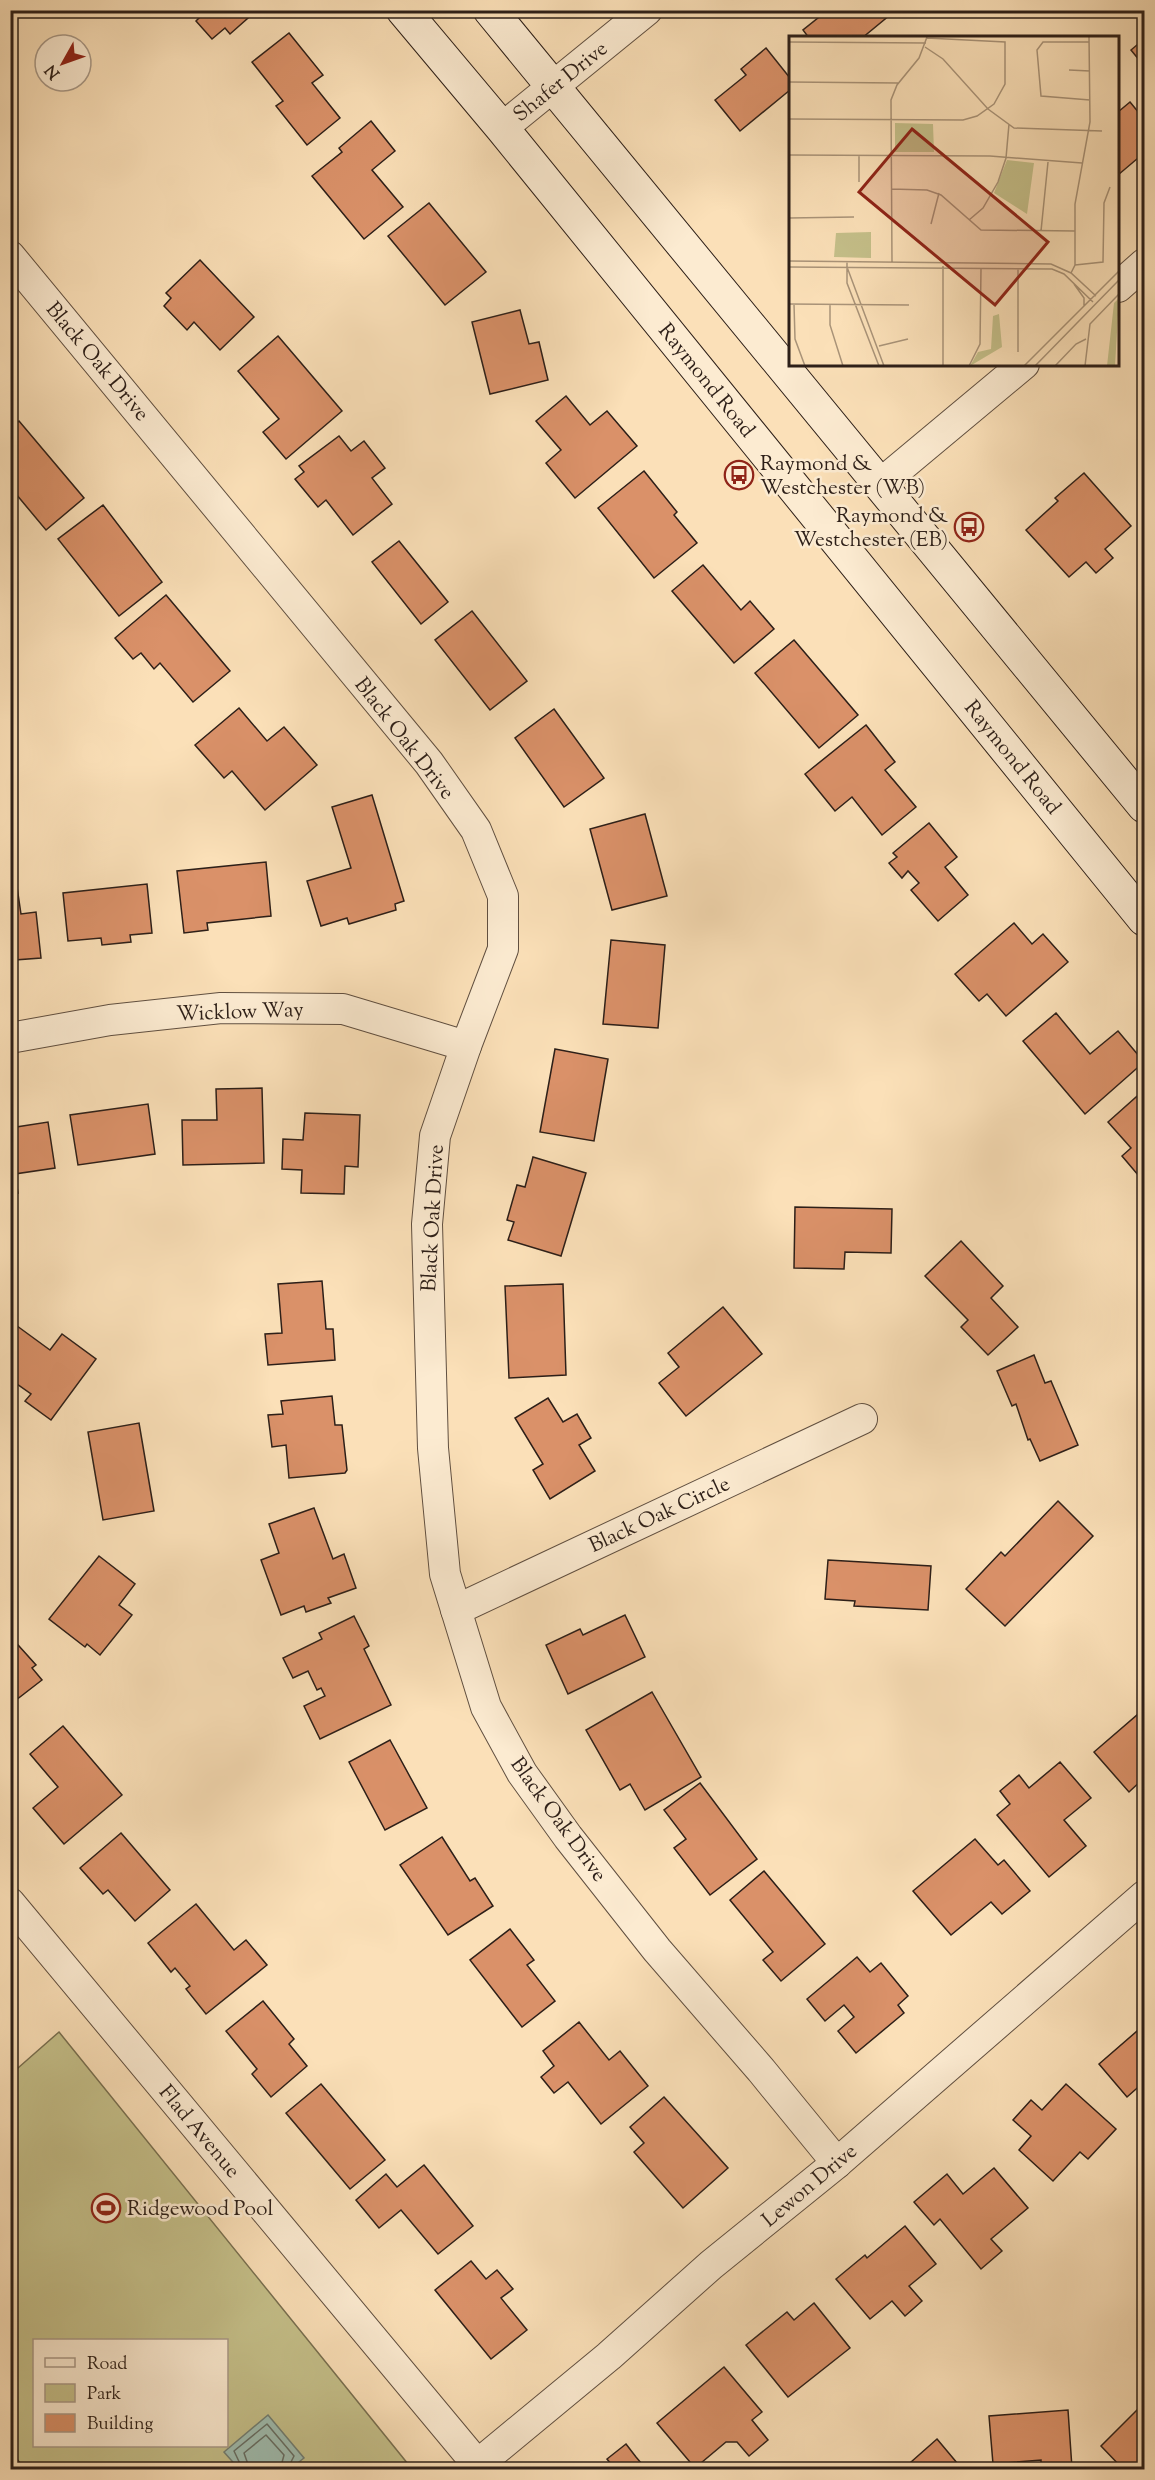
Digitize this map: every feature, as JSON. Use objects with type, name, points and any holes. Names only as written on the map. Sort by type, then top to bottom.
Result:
[{"type":"main road","name":"Raymond Road","points":[[403,10],[502,128],[1144,919]]},
{"type":"main road","points":[[490,10],[1144,806]]},
{"type":"street","name":"Shafer Drive","points":[[502,128],[647,10]]},
{"type":"street","name":"Black Oak Drive","points":[[10,256],[429,763],[476,830],[503,896],[503,949],[435,1136],[427,1224],[433,1448],[445,1574],[486,1707],[522,1773],[568,1837],[657,1950],[761,2070],[837,2163]]},
{"type":"street","points":[[1119,286],[1144,264]]},
{"type":"street","points":[[879,485],[1022,366]]},
{"type":"street","name":"Wicklow Way","points":[[10,1038],[110,1020],[221,1008],[343,1009],[466,1046]]},
{"type":"street","name":"Black Oak Circle","points":[[456,1610],[862,1419]]},
{"type":"street","name":"Lewon Drive","points":[[477,2468],[609,2356],[711,2265],[837,2163],[1144,1896]]},
{"type":"street","name":"Flad Avenue","points":[[10,1902],[477,2468]]},
{"type":"green space","name":"Ridgewood Pool","points":[[59,2032],[408,2464],[401,2470],[11,2469],[10,2075]]},
{"type":"water","points":[[268,2415],[304,2458],[290,2469],[239,2469],[224,2452]]},
{"type":"building","points":[[207,10],[257,10],[230,34],[225,28],[212,39],[196,21]]},
{"type":"building","points":[[828,10],[896,10],[864,36],[808,36],[803,30]]},
{"type":"building","points":[[289,33],[323,75],[312,83],[340,118],[307,145],[276,106],[283,101],[252,62]]},
{"type":"building","points":[[1144,39],[1144,66],[1131,50]]},
{"type":"building","points":[[766,48],[789,77],[789,91],[740,131],[715,100],[746,75],[741,69]]},
{"type":"building","points":[[1130,102],[1144,119],[1144,153],[1119,174],[1119,111]]},
{"type":"building","points":[[371,121],[395,151],[372,170],[403,207],[364,239],[312,176],[342,152],[339,148]]},
{"type":"building","points":[[429,203],[486,272],[445,305],[388,236]]},
{"type":"building","points":[[200,260],[254,317],[220,350],[194,322],[187,330],[164,306],[171,298],[166,293]]},
{"type":"building","points":[[520,310],[529,344],[539,342],[548,380],[490,394],[472,322]]},
{"type":"building","points":[[278,336],[342,411],[286,459],[263,432],[279,419],[238,371]]},
{"type":"building","points":[[566,396],[590,425],[607,411],[637,446],[575,498],[546,463],[561,450],[536,421]]},
{"type":"building","points":[[19,421],[84,498],[46,530],[16,494],[10,497],[10,429]]},
{"type":"building","points":[[339,436],[351,451],[364,441],[385,468],[372,478],[392,504],[353,535],[326,500],[318,507],[295,479],[304,472],[299,466]]},
{"type":"building","points":[[644,471],[677,512],[674,515],[697,543],[654,578],[598,508]]},
{"type":"building","points":[[1084,473],[1131,526],[1105,549],[1113,558],[1096,573],[1086,562],[1069,577],[1026,530],[1058,501],[1055,498]]},
{"type":"building","points":[[103,505],[162,582],[119,616],[58,539]]},
{"type":"building","points":[[399,541],[448,602],[421,624],[372,562]]},
{"type":"building","points":[[703,565],[741,610],[750,601],[774,629],[734,663],[672,591]]},
{"type":"building","points":[[166,595],[230,671],[193,702],[160,663],[154,669],[141,653],[133,659],[115,638]]},
{"type":"building","points":[[472,611],[527,681],[490,710],[435,640]]},
{"type":"building","points":[[794,640],[858,715],[819,748],[755,673]]},
{"type":"building","points":[[239,708],[267,741],[284,727],[317,765],[265,810],[232,771],[224,778],[195,745]]},
{"type":"building","points":[[554,709],[604,778],[564,807],[515,738]]},
{"type":"building","points":[[866,725],[895,762],[885,770],[916,807],[882,835],[852,797],[835,811],[805,774]]},
{"type":"building","points":[[372,795],[404,901],[395,904],[396,910],[349,924],[347,918],[321,926],[307,881],[351,868],[332,807]]},
{"type":"building","points":[[645,814],[667,896],[612,910],[590,829]]},
{"type":"building","points":[[929,823],[957,857],[945,867],[968,895],[938,921],[911,890],[919,883],[908,871],[902,878],[889,863],[897,857],[893,853]]},
{"type":"building","points":[[266,862],[271,916],[207,923],[208,930],[184,933],[177,871]]},
{"type":"building","points":[[147,884],[152,933],[130,935],[131,942],[102,945],[101,938],[68,941],[63,893]]},
{"type":"building","points":[[17,887],[21,914],[36,912],[41,958],[15,960],[16,966],[10,967],[10,888]]},
{"type":"building","points":[[1014,923],[1032,944],[1043,934],[1068,962],[1006,1016],[987,994],[979,1001],[955,974]]},
{"type":"building","points":[[611,940],[665,945],[658,1028],[603,1024]]},
{"type":"building","points":[[1056,1013],[1090,1054],[1118,1031],[1144,1062],[1085,1114],[1023,1041]]},
{"type":"building","points":[[555,1049],[608,1059],[594,1141],[540,1132]]},
{"type":"building","points":[[262,1088],[264,1163],[183,1165],[182,1120],[217,1120],[216,1089]]},
{"type":"building","points":[[1144,1090],[1144,1182],[1122,1156],[1131,1148],[1108,1122]]},
{"type":"building","points":[[148,1104],[155,1154],[78,1165],[70,1115]]},
{"type":"building","points":[[305,1113],[360,1115],[358,1167],[345,1166],[344,1194],[301,1193],[302,1170],[282,1169],[283,1139],[303,1140]]},
{"type":"building","points":[[48,1122],[55,1168],[15,1174],[18,1193],[10,1194],[10,1128]]},
{"type":"building","points":[[533,1157],[586,1173],[561,1256],[508,1240],[514,1222],[507,1220],[517,1185],[525,1187]]},
{"type":"building","points":[[795,1207],[892,1209],[891,1253],[845,1252],[844,1269],[794,1268]]},
{"type":"building","points":[[961,1241],[1003,1286],[991,1298],[1018,1327],[988,1355],[961,1327],[968,1320],[925,1276]]},
{"type":"building","points":[[322,1281],[326,1329],[333,1329],[335,1360],[268,1365],[265,1334],[282,1333],[278,1284]]},
{"type":"building","points":[[563,1284],[566,1375],[509,1378],[505,1286]]},
{"type":"building","points":[[723,1307],[762,1354],[686,1416],[659,1383],[679,1367],[668,1353]]},
{"type":"building","points":[[13,1323],[50,1350],[62,1334],[96,1359],[51,1420],[25,1401],[31,1394],[10,1379],[10,1326]]},
{"type":"building","points":[[1034,1355],[1045,1383],[1051,1381],[1078,1445],[1040,1461],[1030,1439],[1028,1440],[1016,1404],[1012,1406],[997,1371]]},
{"type":"building","points":[[332,1396],[335,1425],[342,1425],[347,1470],[345,1473],[289,1478],[286,1445],[272,1447],[268,1415],[283,1414],[281,1401]]},
{"type":"building","points":[[548,1398],[563,1422],[577,1414],[591,1438],[579,1445],[595,1471],[550,1499],[533,1470],[543,1464],[515,1418]]},
{"type":"building","points":[[139,1423],[154,1511],[103,1520],[88,1432]]},
{"type":"building","points":[[1058,1501],[1093,1536],[1005,1626],[966,1589],[1001,1552],[1005,1556]]},
{"type":"building","points":[[314,1508],[333,1559],[344,1554],[356,1588],[328,1598],[331,1603],[306,1612],[304,1606],[281,1615],[261,1560],[279,1553],[269,1524]]},
{"type":"building","points":[[99,1556],[135,1584],[119,1605],[132,1615],[100,1655],[87,1644],[85,1647],[49,1619]]},
{"type":"building","points":[[828,1560],[931,1566],[928,1610],[854,1606],[855,1601],[825,1599]]},
{"type":"building","points":[[625,1615],[645,1657],[568,1694],[546,1645],[580,1629],[583,1635]]},
{"type":"building","points":[[354,1616],[369,1646],[364,1649],[391,1705],[320,1739],[304,1706],[325,1696],[321,1688],[317,1690],[308,1671],[293,1678],[283,1658],[322,1639],[319,1633]]},
{"type":"building","points":[[10,1636],[36,1665],[32,1668],[42,1680],[16,1700],[10,1694]]},
{"type":"building","points":[[652,1692],[701,1777],[645,1810],[630,1784],[620,1790],[586,1730]]},
{"type":"building","points":[[1144,1709],[1144,1778],[1129,1792],[1094,1752]]},
{"type":"building","points":[[63,1726],[122,1795],[64,1844],[33,1808],[58,1787],[30,1754]]},
{"type":"building","points":[[390,1740],[427,1808],[385,1830],[349,1762]]},
{"type":"building","points":[[1060,1762],[1091,1798],[1064,1820],[1086,1846],[1049,1877],[997,1815],[1010,1804],[1000,1791],[1019,1775],[1029,1788]]},
{"type":"building","points":[[700,1783],[757,1859],[710,1895],[674,1848],[686,1839],[664,1810]]},
{"type":"building","points":[[121,1833],[170,1890],[135,1921],[108,1890],[103,1894],[80,1868]]},
{"type":"building","points":[[442,1837],[470,1881],[475,1878],[493,1906],[448,1935],[400,1865]]},
{"type":"building","points":[[975,1839],[998,1865],[1004,1860],[1030,1891],[1002,1914],[991,1902],[951,1935],[913,1891]]},
{"type":"building","points":[[764,1871],[825,1944],[781,1981],[763,1960],[773,1952],[730,1900]]},
{"type":"building","points":[[196,1904],[234,1950],[246,1940],[267,1965],[206,2014],[186,1989],[190,1986],[175,1968],[171,1972],[148,1943]]},
{"type":"building","points":[[510,1929],[534,1960],[527,1965],[555,2001],[522,2027],[470,1960]]},
{"type":"building","points":[[857,1957],[870,1972],[881,1963],[908,1996],[898,2005],[904,2013],[856,2053],[838,2031],[854,2017],[844,2005],[825,2021],[807,1999]]},
{"type":"building","points":[[263,2001],[294,2039],[289,2044],[307,2066],[271,2097],[252,2074],[257,2069],[226,2031]]},
{"type":"building","points":[[579,2022],[609,2060],[620,2051],[648,2086],[601,2124],[568,2082],[554,2093],[541,2077],[554,2066],[543,2051]]},
{"type":"building","points":[[1144,2025],[1144,2082],[1127,2097],[1099,2064]]},
{"type":"building","points":[[321,2084],[385,2160],[350,2189],[286,2113]]},
{"type":"building","points":[[1066,2084],[1116,2129],[1088,2159],[1080,2152],[1053,2181],[1019,2150],[1031,2136],[1013,2120],[1031,2100],[1042,2110]]},
{"type":"building","points":[[664,2097],[728,2168],[683,2208],[634,2152],[644,2143],[630,2127]]},
{"type":"building","points":[[424,2165],[473,2226],[438,2254],[401,2210],[379,2228],[356,2200],[386,2174],[397,2187]]},
{"type":"building","points":[[994,2168],[1028,2208],[991,2239],[1002,2251],[981,2269],[940,2219],[934,2225],[914,2202],[947,2174],[963,2194]]},
{"type":"building","points":[[905,2226],[936,2264],[909,2286],[922,2301],[905,2316],[892,2301],[870,2319],[836,2279],[865,2255],[867,2258]]},
{"type":"building","points":[[471,2261],[486,2279],[497,2270],[513,2289],[501,2298],[527,2330],[491,2359],[435,2290]]},
{"type":"building","points":[[814,2303],[850,2348],[788,2397],[746,2345],[787,2312],[794,2320]]},
{"type":"building","points":[[724,2367],[762,2412],[752,2420],[768,2440],[749,2456],[737,2442],[726,2442],[695,2468],[657,2423]]},
{"type":"building","points":[[1139,2408],[1144,2413],[1144,2470],[1124,2470],[1101,2446]]},
{"type":"building","points":[[1068,2410],[1072,2468],[1041,2470],[1041,2460],[993,2464],[989,2416]]},
{"type":"building","points":[[937,2439],[963,2470],[902,2470]]},
{"type":"building","points":[[626,2444],[647,2470],[616,2470],[607,2459]]},
{"type":"building","points":[[10,2451],[26,2470],[10,2470]]},
{"type":"place","name":"Raymond & Westchester (WB)","points":[[739,475]]},
{"type":"place","name":"Raymond & Westchester (EB)","points":[[969,527]]},
{"type":"place","name":"Ridgewood Pool","points":[[106,2208]]}]
